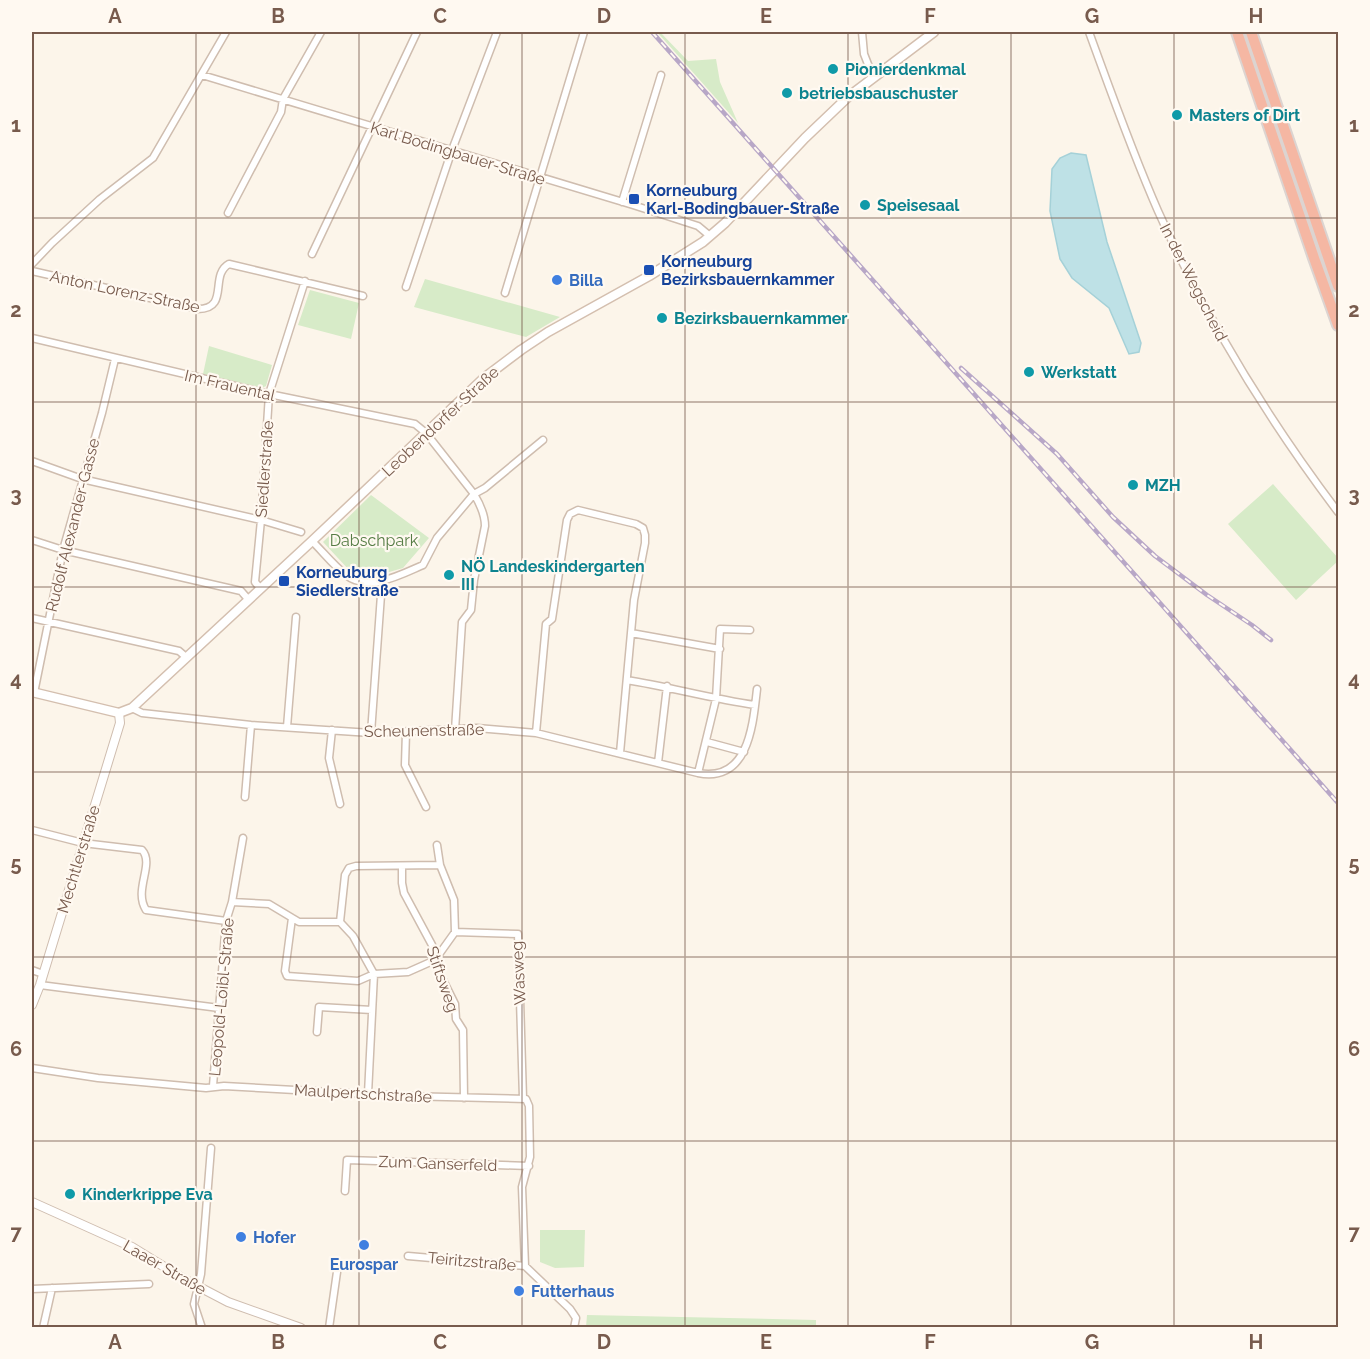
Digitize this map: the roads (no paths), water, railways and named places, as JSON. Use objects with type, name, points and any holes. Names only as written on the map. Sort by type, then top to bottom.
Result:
[{"type":"highway","points":[[1237,32],[1338,325]]},
{"type":"highway","points":[[1251,32],[1338,286]]},
{"type":"main road","name":"Leobendorfer Straße","points":[[119,713],[132,708],[484,378],[520,350],[685,255],[710,236],[848,97],[934,32]]},
{"type":"main road","points":[[33,693],[119,713]]},
{"type":"street","points":[[32,264],[51,243],[100,199],[151,160],[226,32]]},
{"type":"street","points":[[228,213],[281,112],[283,99],[321,32]]},
{"type":"street","points":[[312,254],[417,32]]},
{"type":"street","points":[[406,286],[452,150],[497,32]]},
{"type":"street","points":[[505,293],[584,32]]},
{"type":"street","points":[[862,32],[864,54],[873,77]]},
{"type":"street","name":"In der Wegscheid","points":[[1089,32],[1157,210],[1208,312],[1285,440],[1338,512]]},
{"type":"street","name":"Karl Bodingbauer-Straße","points":[[202,75],[698,226],[710,236]]},
{"type":"street","points":[[622,202],[661,75]]},
{"type":"street","name":"Anton Lorenz-Straße","points":[[32,271],[202,309],[215,303],[221,271],[229,264],[363,296]]},
{"type":"street","name":"Siedlerstraße","points":[[260,588],[255,582],[269,394],[305,281]]},
{"type":"street","name":"Im Frauental","points":[[32,338],[269,394],[412,423],[426,433]]},
{"type":"street","name":"Rudolf Alexander-Gasse","points":[[33,693],[63,550],[102,412],[114,358]]},
{"type":"street","points":[[426,433],[474,494],[480,505],[485,526],[474,580],[471,610],[462,622],[455,730]]},
{"type":"street","points":[[312,541],[347,576],[361,582],[382,581],[423,565],[438,538],[474,494],[485,488],[543,440]]},
{"type":"street","points":[[32,461],[82,479],[261,520],[302,532]]},
{"type":"street","points":[[536,733],[546,624],[552,619],[567,520],[570,514],[578,510],[636,524],[643,528],[645,535],[631,633],[620,753]]},
{"type":"street","points":[[32,540],[63,550],[241,591],[248,600]]},
{"type":"street","points":[[371,733],[382,581]]},
{"type":"street","points":[[287,727],[296,617]]},
{"type":"street","points":[[32,618],[178,651],[186,657]]},
{"type":"street","points":[[698,773],[716,699],[720,629],[750,630]]},
{"type":"street","points":[[631,633],[720,649]]},
{"type":"street","points":[[627,680],[755,705]]},
{"type":"street","points":[[658,762],[667,686]]},
{"type":"street","points":[[707,742],[744,752],[750,734],[757,689]]},
{"type":"street","name":"Scheunenstraße","points":[[132,708],[142,713],[251,725],[371,733],[477,728],[536,733],[713,775],[729,768],[744,752]]},
{"type":"street","name":"Mechtlerstraße","points":[[32,1005],[120,723],[119,713]]},
{"type":"street","points":[[245,797],[251,725]]},
{"type":"street","points":[[332,730],[329,758],[340,804]]},
{"type":"street","points":[[406,732],[405,765],[426,807]]},
{"type":"street","points":[[32,830],[83,843],[133,848],[144,852],[147,858],[141,897],[148,911],[226,921]]},
{"type":"street","name":"Leopold-Loibl-Straße","points":[[213,1086],[226,921],[232,902],[243,838]]},
{"type":"street","points":[[292,918],[285,971],[288,976],[358,981],[375,974],[408,972],[435,960],[455,932],[454,900],[440,865],[437,845]]},
{"type":"street","points":[[340,922],[345,875],[350,868],[440,865]]},
{"type":"street","name":"Stiftsweg","points":[[402,866],[404,893],[432,945],[435,960],[455,1005],[456,1019],[464,1035],[464,1098]]},
{"type":"street","points":[[232,902],[268,904],[299,922],[340,922],[353,936],[375,974],[368,1094]]},
{"type":"street","name":"Wasweg","points":[[455,932],[518,934],[523,1098]]},
{"type":"street","points":[[32,970],[43,974]]},
{"type":"street","points":[[40,985],[219,1008]]},
{"type":"street","points":[[317,1032],[319,1007],[372,1010]]},
{"type":"street","name":"Maulpertschstraße","points":[[32,1068],[98,1078],[206,1088],[213,1086],[464,1098],[523,1098]]},
{"type":"street","points":[[523,1098],[528,1101],[529,1106],[529,1166],[522,1187],[525,1266]]},
{"type":"street","points":[[202,1328],[194,1304],[196,1286],[201,1274],[211,1148]]},
{"type":"street","name":"Zum Ganserfeld","points":[[345,1191],[347,1160],[529,1166]]},
{"type":"street","name":"Laaer Straße","points":[[32,1202],[132,1247],[196,1286],[239,1307],[301,1328]]},
{"type":"street","name":"Teiritzstraße","points":[[408,1256],[525,1266],[570,1309],[576,1318],[574,1328]]},
{"type":"street","points":[[329,1328],[337,1272]]},
{"type":"street","points":[[32,1289],[149,1284]]},
{"type":"street","points":[[43,1328],[52,1288]]},
{"type":"water","points":[[1071,153],[1086,155],[1107,242],[1141,343],[1139,352],[1129,354],[1109,308],[1072,278],[1060,259],[1050,211],[1052,169],[1060,158]]},
{"type":"railway","points":[[652,32],[1338,803]]},
{"type":"railway","points":[[961,368],[1057,454],[1113,517],[1155,556],[1271,640]]},
{"type":"place","name":"Pionierdenkmal","points":[[833,69]]},
{"type":"place","name":"betriebsbauschuster","points":[[787,93]]},
{"type":"place","name":"Masters of Dirt","points":[[1177,115]]},
{"type":"place","name":"Korneuburg Karl-Bodingbauer-Straße","points":[[634,199]]},
{"type":"place","name":"Speisesaal","points":[[865,205]]},
{"type":"place","name":"Korneuburg Bezirksbauernkammer","points":[[649,270]]},
{"type":"place","name":"Billa","points":[[557,280]]},
{"type":"place","name":"Bezirksbauernkammer","points":[[662,318]]},
{"type":"place","name":"Werkstatt","points":[[1029,372]]},
{"type":"place","name":"MZH","points":[[1133,485]]},
{"type":"place","name":"NÖ Landeskindergarten III","points":[[449,575]]},
{"type":"place","name":"Korneuburg Siedlerstraße","points":[[284,581]]},
{"type":"place","name":"Kinderkrippe Eva","points":[[70,1194]]},
{"type":"place","name":"Hofer","points":[[241,1237]]},
{"type":"place","name":"Eurospar","points":[[364,1245]]},
{"type":"place","name":"Futterhaus","points":[[519,1291]]},
{"type":"park label","name":"Dabschpark","points":[[374,540]]}]
